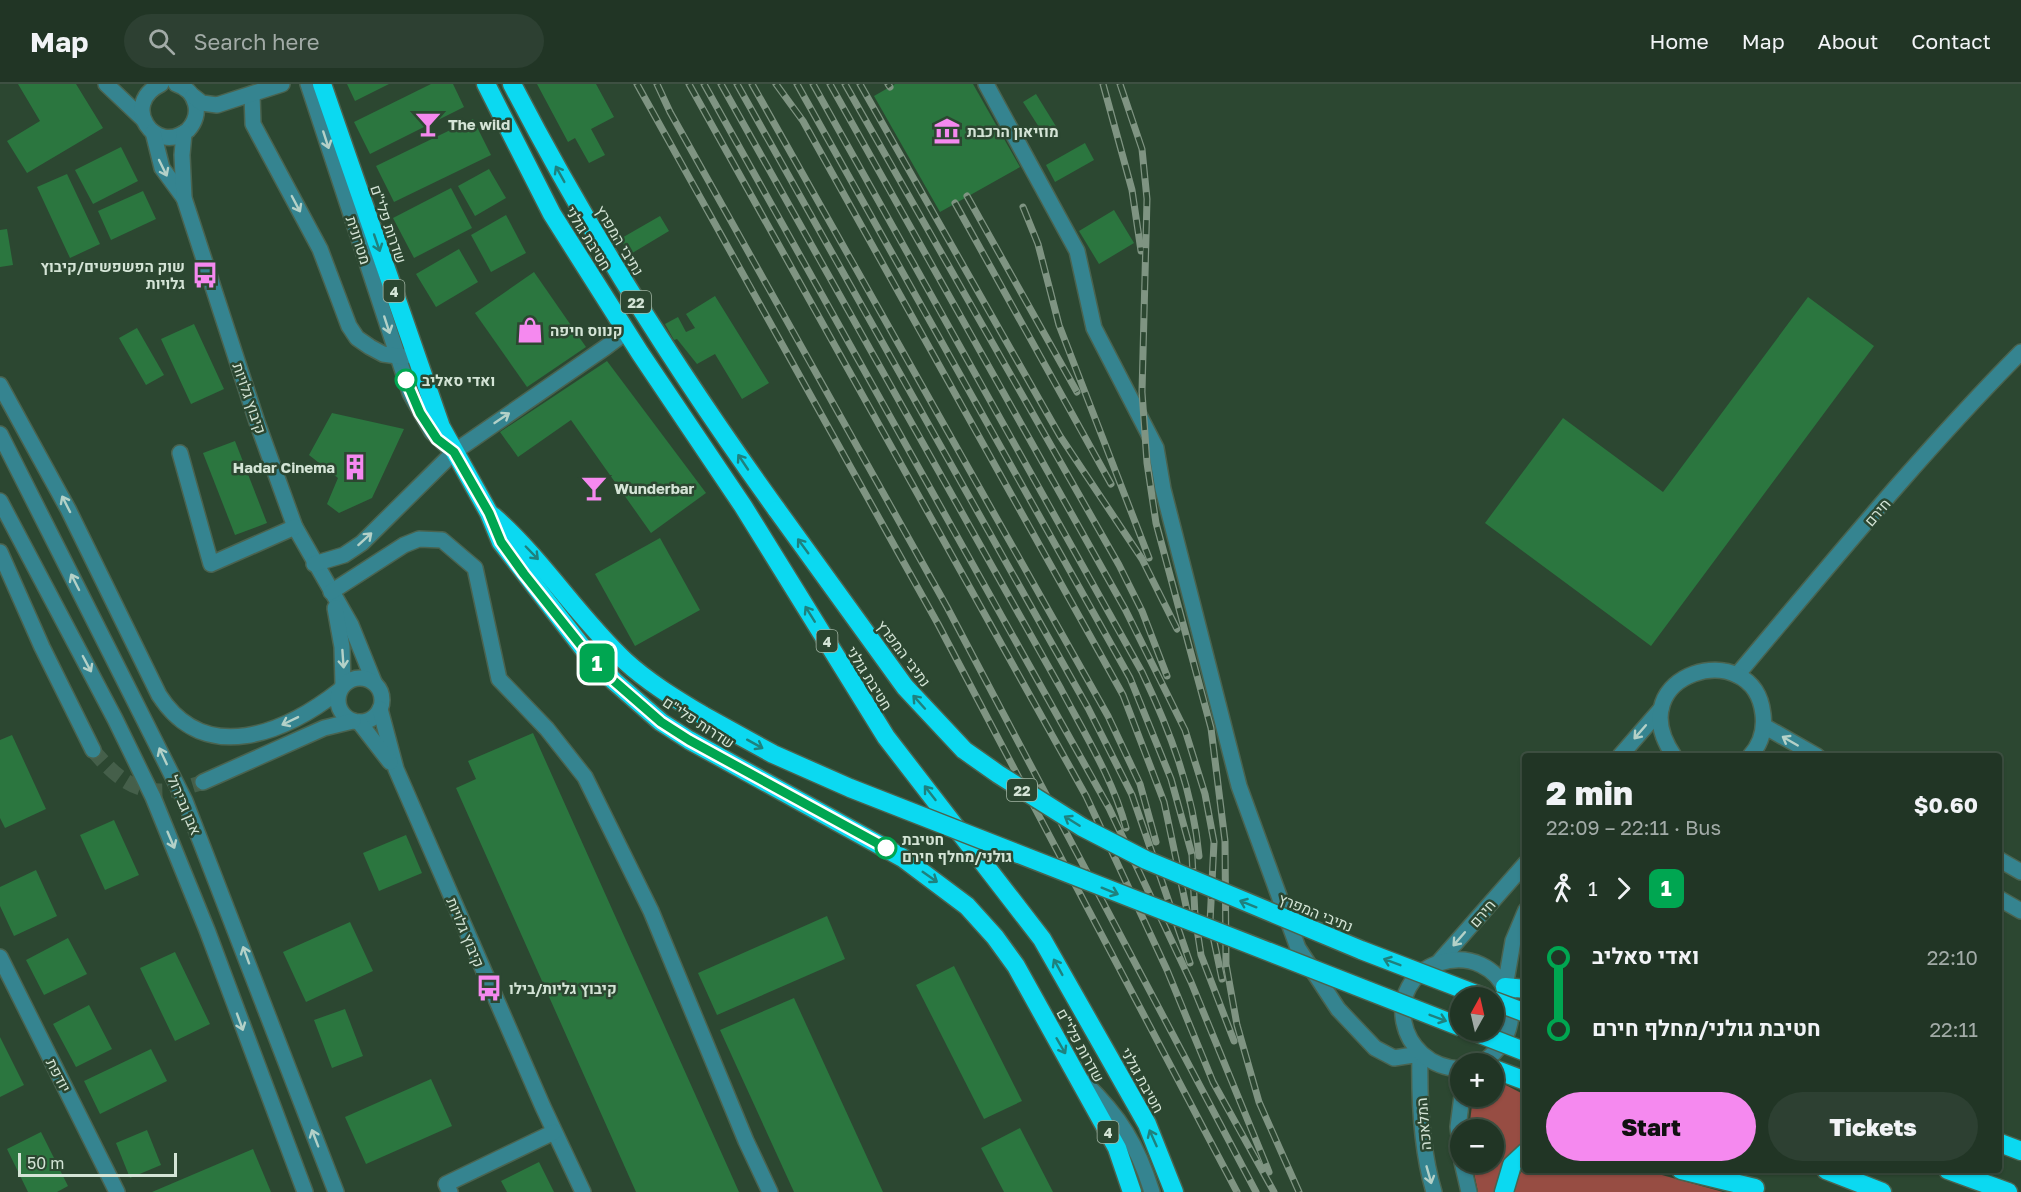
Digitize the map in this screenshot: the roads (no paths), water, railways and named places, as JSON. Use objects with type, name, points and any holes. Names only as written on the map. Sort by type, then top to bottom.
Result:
[{"type":"highway","name":"שדרות פלי\"ם","points":[[322,84],[441,427],[489,513],[501,542],[583,648],[614,681],[661,722],[689,740],[903,858],[967,906],[995,937],[1016,966],[1117,1148],[1132,1192]]},
{"type":"highway","name":"חטיבת גולני","points":[[486,84],[552,214],[622,325],[743,506],[886,737],[1042,939],[1147,1124],[1174,1192]]},
{"type":"highway","name":"נתיבי המפרץ","points":[[512,84],[578,206],[660,341],[777,510],[905,687],[964,750],[1082,827],[1146,860],[1361,950],[1457,987]]},
{"type":"highway","points":[[489,513],[539,561],[600,635],[652,685],[773,754],[850,788],[1450,1023]]},
{"type":"highway","points":[[1504,993],[1522,990]]},
{"type":"highway","points":[[1504,997],[1522,1009]]},
{"type":"highway","points":[[1498,1041],[1522,1050]]},
{"type":"highway","points":[[1504,1073],[1522,1080]]},
{"type":"highway","points":[[2002,1144],[2021,1151]]},
{"type":"highway","points":[[1504,1192],[1512,1165],[1522,1156]]},
{"type":"highway","points":[[1693,1173],[1762,1190]]},
{"type":"highway","points":[[1710,1173],[1762,1190]]},
{"type":"highway","points":[[1834,1173],[1882,1192]]},
{"type":"highway","points":[[1956,1173],[2008,1192]]},
{"type":"street","points":[[106,84],[143,119],[153,132],[168,138],[184,134],[195,120],[196,104],[193,96]]},
{"type":"street","points":[[143,119],[143,102],[147,94],[161,84]]},
{"type":"street","points":[[178,84],[202,103],[217,105],[282,84]]},
{"type":"street","points":[[217,105],[227,97],[233,84]]},
{"type":"street","name":"מטרונית","points":[[308,84],[397,357],[420,413],[437,439],[454,452]]},
{"type":"street","points":[[986,84],[1077,251],[1095,328],[1156,448],[1163,489],[1239,786],[1298,948],[1338,1009],[1375,1048],[1394,1058],[1420,1054],[1433,1063],[1450,1067]]},
{"type":"street","points":[[252,94],[253,124],[320,249],[349,326],[357,338],[370,347],[397,357],[417,358]]},
{"type":"street","name":"קיבוץ גלויות","points":[[153,132],[162,168],[184,198]]},
{"type":"street","name":"קיבוץ גלויות","points":[[184,134],[182,155],[184,198],[294,527],[359,644],[374,682]]},
{"type":"street","points":[[314,564],[344,555],[362,543],[454,452],[618,338],[622,325]]},
{"type":"street","name":"חירם","points":[[1737,675],[1848,544],[2021,352]]},
{"type":"street","points":[[0,386],[68,509],[159,694],[169,711],[185,726],[207,734],[238,737],[263,733],[312,710],[341,687],[361,677],[374,682],[382,694],[380,709],[370,720],[324,728],[203,782]]},
{"type":"street","name":"אבן גבירול","points":[[0,434],[185,801],[336,1192]]},
{"type":"street","points":[[180,453],[211,564],[294,527]]},
{"type":"street","name":"אבן גבירול","points":[[0,501],[115,718],[153,797],[207,930],[305,1192]]},
{"type":"street","points":[[331,592],[404,545],[419,539],[442,540],[475,568],[499,679],[547,729],[585,777],[651,911],[746,1141],[770,1192]]},
{"type":"street","points":[[0,552],[42,647],[93,750]]},
{"type":"street","name":"קיבוץ גלויות","points":[[331,592],[342,647],[341,687]]},
{"type":"street","points":[[1672,753],[1665,742],[1660,726],[1661,709],[1667,694],[1677,682],[1691,673],[1706,669],[1722,670],[1737,675],[1749,684],[1758,697],[1764,726],[1761,739],[1752,753]]},
{"type":"street","points":[[341,687],[339,708],[356,721]]},
{"type":"street","name":"קיבוץ גלויות","points":[[380,709],[396,769],[554,1132],[583,1192]]},
{"type":"street","points":[[1623,753],[1661,709]]},
{"type":"street","name":"קיבוץ גלויות","points":[[356,721],[396,769]]},
{"type":"street","points":[[1764,726],[1812,753]]},
{"type":"street","points":[[2002,861],[2021,872]]},
{"type":"street","name":"חירם","points":[[1420,1054],[1409,1040],[1403,1022],[1404,1004],[1410,987],[1422,973],[1438,963],[1522,868]]},
{"type":"street","points":[[2002,900],[2021,911]]},
{"type":"street","points":[[1501,987],[1513,941],[1522,920]]},
{"type":"street","name":"יודפת","points":[[0,957],[117,1192]]},
{"type":"street","points":[[1438,963],[1453,960],[1475,963],[1495,975],[1498,987]]},
{"type":"street","points":[[1496,1053],[1506,1041],[1512,1023],[1511,1004],[1504,998]]},
{"type":"street","name":"המלאכה","points":[[1420,1054],[1420,1087],[1427,1167],[1434,1192]]},
{"type":"street","points":[[1078,1075],[1119,1118],[1141,1158],[1152,1192]]},
{"type":"street","points":[[448,1188],[554,1132]]},
{"type":"street","points":[[1465,1173],[1469,1192]]},
{"type":"tunnel","points":[[93,750],[118,775],[142,788],[155,791],[170,790],[203,782]]},
{"type":"railway","points":[[637,84],[938,624],[1237,1192]]},
{"type":"railway","points":[[657,84],[670,112],[947,607],[1256,1192]]},
{"type":"railway","points":[[689,84],[1086,796],[1167,970],[1213,1082],[1274,1192]]},
{"type":"railway","points":[[704,84],[1109,808],[1191,982],[1269,1172]]},
{"type":"railway","points":[[721,84],[1061,689],[1106,774],[1126,828]]},
{"type":"railway","points":[[737,84],[1088,708],[1132,795],[1190,963]]},
{"type":"railway","points":[[752,84],[1108,716],[1140,784],[1156,842]]},
{"type":"railway","points":[[776,84],[803,121],[1123,695],[1164,802],[1189,920]]},
{"type":"railway","points":[[797,84],[1130,678],[1171,779],[1192,855],[1195,916],[1201,955],[1234,1041]]},
{"type":"railway","points":[[813,84],[1142,672],[1179,762],[1192,808],[1199,856]]},
{"type":"railway","points":[[830,84],[1125,609],[1185,730],[1205,794],[1214,842],[1210,922],[1222,979]]},
{"type":"railway","points":[[845,84],[1119,565],[1142,611],[1167,676]]},
{"type":"railway","points":[[860,84],[1060,436],[1142,559],[1177,629]]},
{"type":"railway","points":[[1103,84],[1132,190],[1141,251]]},
{"type":"railway","points":[[1120,84],[1142,149],[1147,199],[1142,392],[1147,463],[1156,523],[1211,728],[1225,841],[1226,964],[1237,1025],[1259,1102],[1299,1192]]},
{"type":"railway","points":[[967,196],[1077,392]]},
{"type":"railway","points":[[955,203],[1111,484]]},
{"type":"railway","points":[[1023,207],[1038,244],[1059,325],[1149,558]]},
{"type":"place","name":"The wild","points":[[428,124]]},
{"type":"place","name":"מוזיאון הרכבת","points":[[947,131]]},
{"type":"place","name":"שוק הפשפשים/קיבוץ גלויות","points":[[205,275]]},
{"type":"place","name":"קנווס חיפה","points":[[530,330]]},
{"type":"place","name":"ואדי סאליב","points":[[406,380]]},
{"type":"place","name":"Hadar Cinema","points":[[355,467]]},
{"type":"place","name":"Wunderbar","points":[[594,488]]},
{"type":"place","name":"חטיבת גולני/מחלף חירם","points":[[886,848]]},
{"type":"place","name":"קיבוץ גליות/בילו","points":[[489,988]]}]
